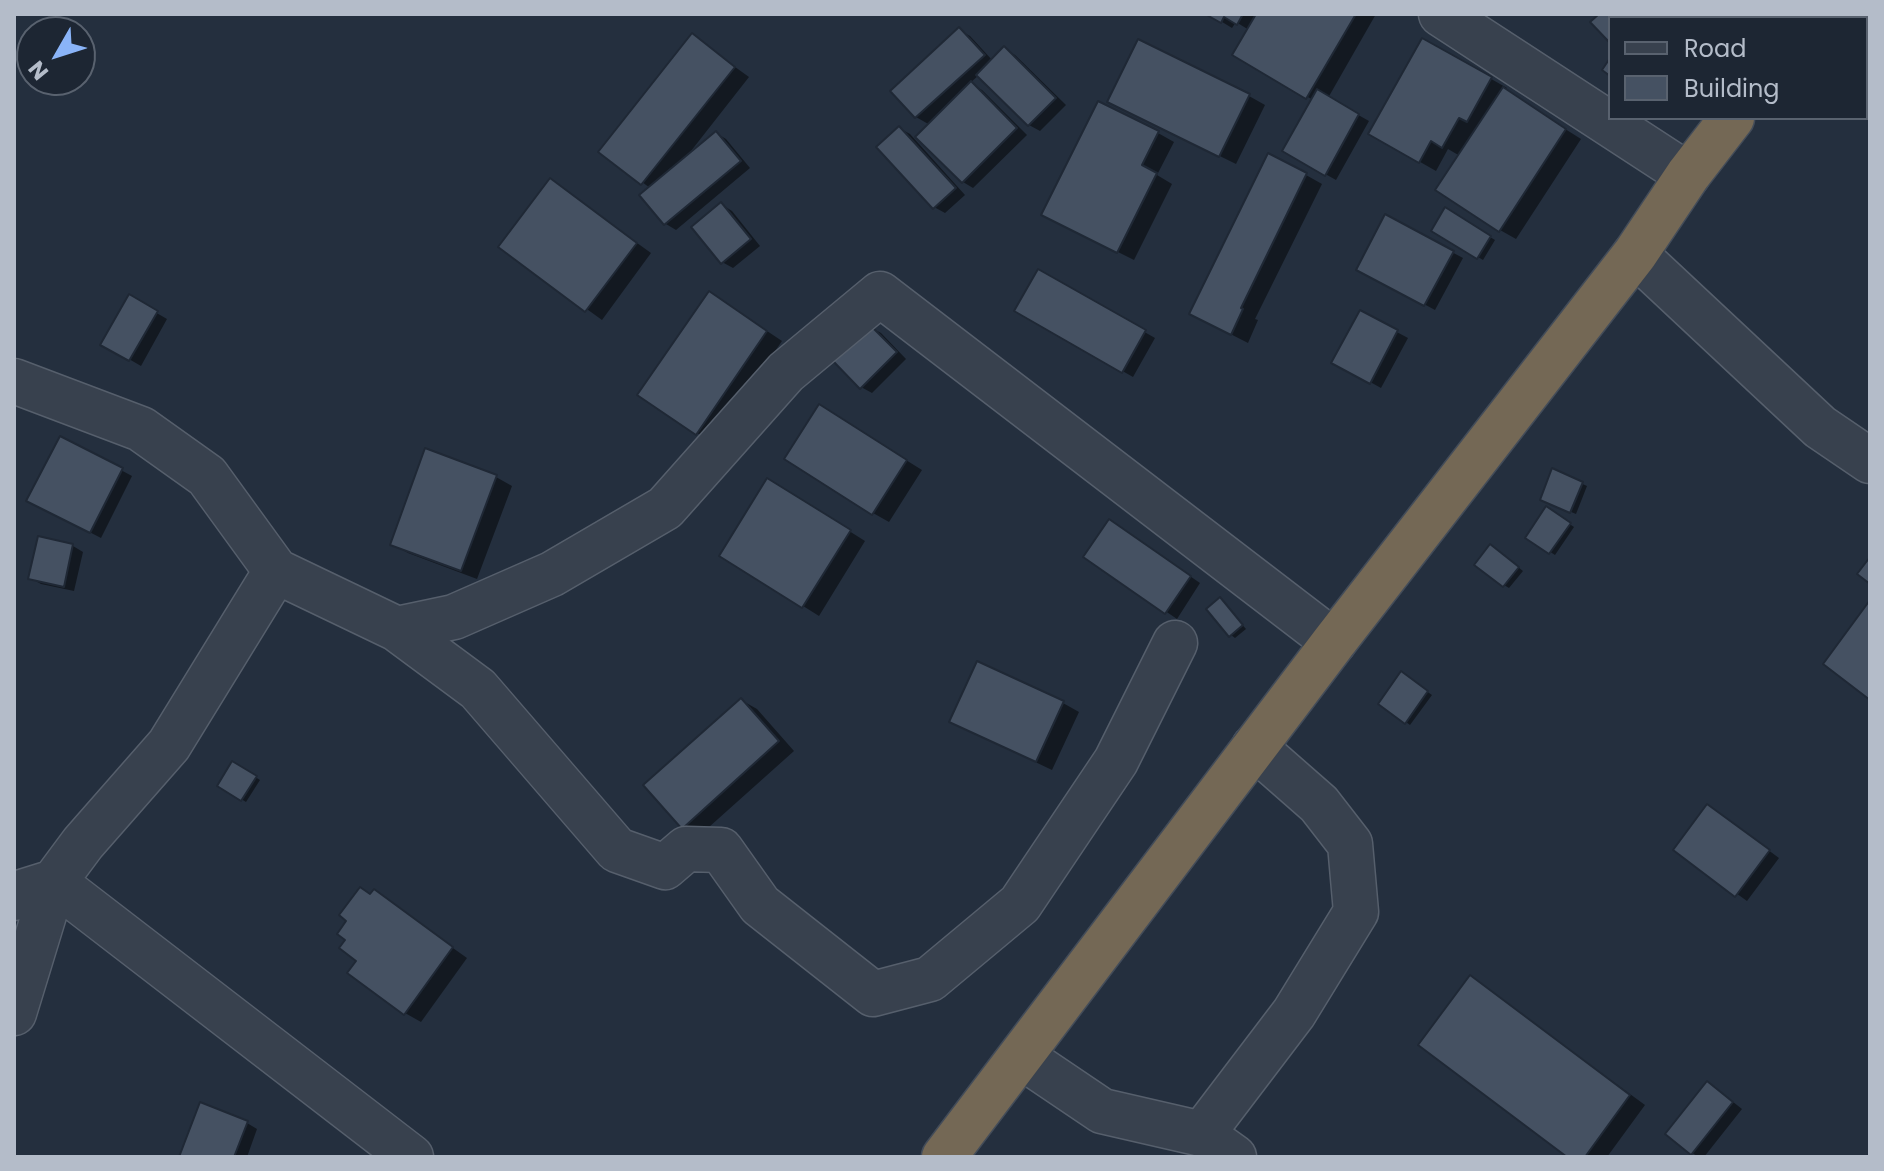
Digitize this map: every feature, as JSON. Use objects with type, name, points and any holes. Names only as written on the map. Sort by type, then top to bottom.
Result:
[{"type":"highway","points":[[944,1157],[1334,642],[1635,254],[1688,175],[1730,120]]},
{"type":"street","points":[[1441,14],[1688,175]]},
{"type":"street","points":[[1635,254],[1820,427],[1870,461]]},
{"type":"street","points":[[397,629],[454,617],[552,574],[665,508],[786,372],[880,294],[1334,642]]},
{"type":"street","points":[[14,381],[141,429],[207,476],[276,571],[397,629],[478,689],[617,850],[665,867],[686,849],[721,850],[760,905],[873,994],[930,979],[1020,904],[1116,761],[1175,643]]},
{"type":"street","points":[[14,1013],[54,882],[83,843],[169,745],[276,571]]},
{"type":"street","points":[[1022,1057],[1102,1111],[1218,1146],[1356,912],[1350,844],[1319,804],[1254,747]]},
{"type":"street","points":[[14,898],[22,892],[54,882]]},
{"type":"street","points":[[54,882],[411,1157]]},
{"type":"building","points":[[1205,14],[1243,14],[1237,25],[1224,17],[1221,23]]},
{"type":"building","points":[[1256,14],[1356,14],[1306,99],[1232,55]]},
{"type":"building","points":[[1599,14],[1627,16],[1608,16],[1608,41],[1590,22]]},
{"type":"building","points":[[1633,14],[1657,15],[1656,16]]},
{"type":"building","points":[[959,27],[985,55],[915,118],[890,91]]},
{"type":"building","points":[[692,33],[735,67],[641,185],[598,152]]},
{"type":"building","points":[[1422,38],[1492,77],[1467,122],[1459,118],[1442,148],[1431,141],[1419,163],[1368,134]]},
{"type":"building","points":[[1138,39],[1250,94],[1219,157],[1107,102]]},
{"type":"building","points":[[1004,46],[1056,98],[1028,126],[976,75]]},
{"type":"building","points":[[1608,61],[1608,74],[1602,70]]},
{"type":"building","points":[[971,81],[1017,128],[962,183],[915,137]]},
{"type":"building","points":[[1503,87],[1566,129],[1499,232],[1435,190]]},
{"type":"building","points":[[1317,89],[1359,114],[1325,176],[1282,151]]},
{"type":"building","points":[[1098,101],[1159,131],[1142,165],[1157,173],[1117,253],[1041,215]]},
{"type":"building","points":[[899,126],[956,188],[933,209],[876,147]]},
{"type":"building","points":[[716,131],[741,161],[664,225],[639,195]]},
{"type":"building","points":[[1268,153],[1307,173],[1241,308],[1231,335],[1189,314]]},
{"type":"building","points":[[550,178],[637,243],[585,312],[498,247]]},
{"type":"building","points":[[721,202],[751,239],[721,264],[691,227]]},
{"type":"building","points":[[1445,207],[1491,236],[1477,259],[1431,231]]},
{"type":"building","points":[[1385,214],[1454,251],[1424,306],[1356,270]]},
{"type":"building","points":[[1038,269],[1146,330],[1122,373],[1014,311]]},
{"type":"building","points":[[709,291],[767,331],[696,435],[637,395]]},
{"type":"building","points":[[129,294],[158,311],[129,361],[100,345]]},
{"type":"building","points":[[1360,310],[1398,330],[1370,384],[1331,363]]},
{"type":"building","points":[[870,325],[897,352],[860,389],[833,361]]},
{"type":"building","points":[[819,404],[907,460],[872,515],[784,459]]},
{"type":"building","points":[[60,436],[123,468],[90,533],[26,501]]},
{"type":"building","points":[[425,448],[497,475],[461,571],[390,545]]},
{"type":"building","points":[[1552,468],[1583,482],[1570,513],[1540,500]]},
{"type":"building","points":[[767,478],[851,530],[802,608],[719,556]]},
{"type":"building","points":[[1546,506],[1571,523],[1549,554],[1525,538]]},
{"type":"building","points":[[1109,519],[1191,576],[1165,614],[1083,557]]},
{"type":"building","points":[[38,536],[73,544],[64,587],[28,579]]},
{"type":"building","points":[[1490,544],[1519,567],[1503,587],[1474,565]]},
{"type":"building","points":[[1870,557],[1870,584],[1857,574]]},
{"type":"building","points":[[1220,597],[1243,625],[1229,637],[1206,609]]},
{"type":"building","points":[[1870,600],[1870,700],[1823,664]]},
{"type":"building","points":[[977,661],[1064,701],[1036,762],[949,722]]},
{"type":"building","points":[[1401,671],[1428,691],[1405,724],[1378,704]]},
{"type":"building","points":[[741,698],[779,741],[682,829],[643,785]]},
{"type":"building","points":[[232,761],[257,776],[241,801],[217,786]]},
{"type":"building","points":[[1707,804],[1770,850],[1735,897],[1673,850]]},
{"type":"building","points":[[360,887],[370,894],[374,889],[453,947],[404,1015],[347,973],[356,961],[339,948],[345,940],[337,934],[346,921],[339,915]]},
{"type":"building","points":[[1470,975],[1630,1095],[1585,1157],[1567,1157],[1418,1045]]},
{"type":"building","points":[[1707,1081],[1733,1102],[1691,1155],[1665,1134]]},
{"type":"building","points":[[200,1102],[248,1121],[234,1157],[179,1157]]}]
